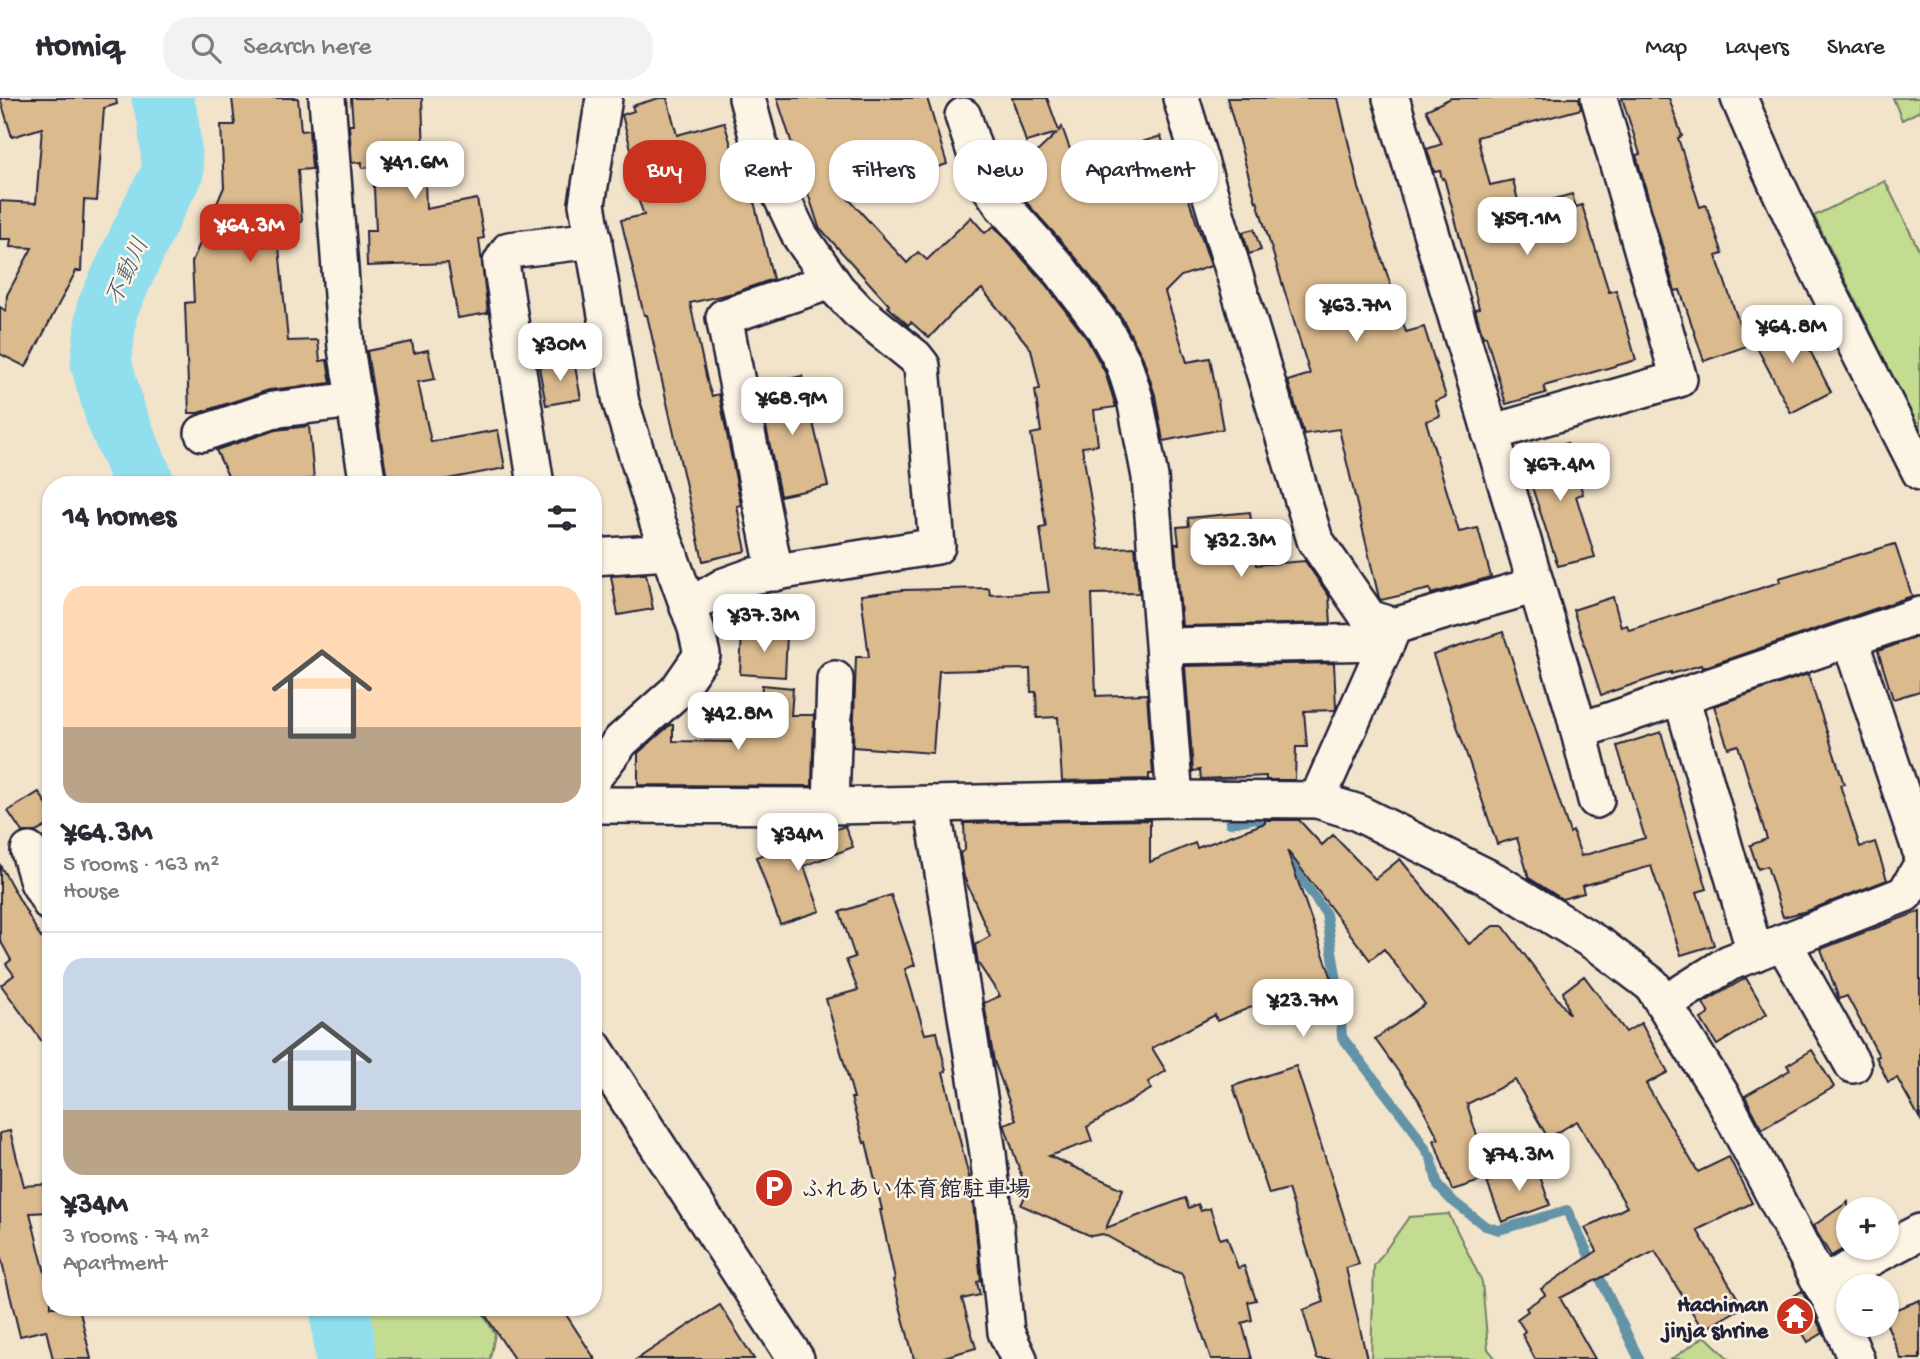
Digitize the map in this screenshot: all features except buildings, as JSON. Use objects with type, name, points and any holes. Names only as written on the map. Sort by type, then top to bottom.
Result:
[{"type":"street","points":[[327,98],[346,348],[367,476]]},
{"type":"street","points":[[602,766],[621,741],[677,691],[702,655],[621,402],[587,204],[604,98]]},
{"type":"street","points":[[688,607],[724,586],[752,576],[937,546],[922,366],[915,357],[858,311],[831,281],[800,236],[763,158],[747,98]]},
{"type":"street","points":[[1181,98],[1315,540],[1369,618],[1390,634]]},
{"type":"street","points":[[1391,98],[1579,731],[1596,800]]},
{"type":"street","points":[[1490,433],[1679,379],[1598,98]]},
{"type":"street","points":[[1739,98],[1764,160],[1920,472]]},
{"type":"street","points":[[962,116],[983,177],[1002,205],[1061,271],[1104,328],[1124,364],[1135,398],[1150,477],[1175,799]]},
{"type":"street","points":[[535,476],[501,263],[509,250],[593,240]]},
{"type":"street","points":[[775,573],[724,317],[831,281]]},
{"type":"street","points":[[204,433],[272,410],[354,400]]},
{"type":"street","points":[[602,556],[668,552]]},
{"type":"street","points":[[1164,646],[1390,634],[1536,585]]},
{"type":"street","points":[[1579,731],[1920,614]]},
{"type":"street","points":[[1317,800],[1390,634]]},
{"type":"street","points":[[1850,640],[1920,849]]},
{"type":"street","points":[[831,806],[835,679]]},
{"type":"street","points":[[1681,696],[1769,948],[1853,1065]]},
{"type":"street","points":[[602,805],[831,806],[1175,799],[1317,800],[1356,812],[1495,881],[1602,947],[1652,985],[1722,1096],[1830,1299],[1856,1359]]},
{"type":"street","points":[[932,804],[988,1153],[1006,1332],[1019,1359]]},
{"type":"street","points":[[27,851],[42,889]]},
{"type":"street","points":[[1664,1004],[1729,963],[1906,894],[1920,868]]},
{"type":"street","points":[[602,1060],[796,1359]]},
{"type":"street","points":[[1821,1284],[1920,1232]]},
{"type":"green space","points":[[1893,98],[1920,98],[1920,111],[1902,120]]},
{"type":"green space","points":[[1885,181],[1920,252],[1920,432],[1814,216]]},
{"type":"green space","points":[[1449,1214],[1482,1282],[1488,1349],[1496,1359],[1371,1359],[1374,1266],[1409,1217]]},
{"type":"green space","points":[[351,1316],[484,1316],[495,1334],[490,1359],[356,1359]]},
{"type":"green space","points":[[1705,1336],[1729,1359],[1672,1359]]},
{"type":"waterway","name":"不動川","points":[[141,476],[116,416],[101,363],[107,309],[173,172],[168,118],[162,98]]},
{"type":"waterway","points":[[1230,823],[1257,818],[1271,835]]},
{"type":"waterway","points":[[1286,857],[1326,914],[1339,994],[1342,1037],[1413,1129],[1431,1158],[1438,1186],[1450,1199],[1485,1226],[1499,1230],[1567,1210],[1639,1359]]},
{"type":"waterway","name":"不動川","points":[[341,1316],[346,1359]]},
{"type":"place","name":"ふれあい体育館駐車場","points":[[774,1188]]},
{"type":"place","name":"Hachiman jinja shrine","points":[[1795,1316]]}]
